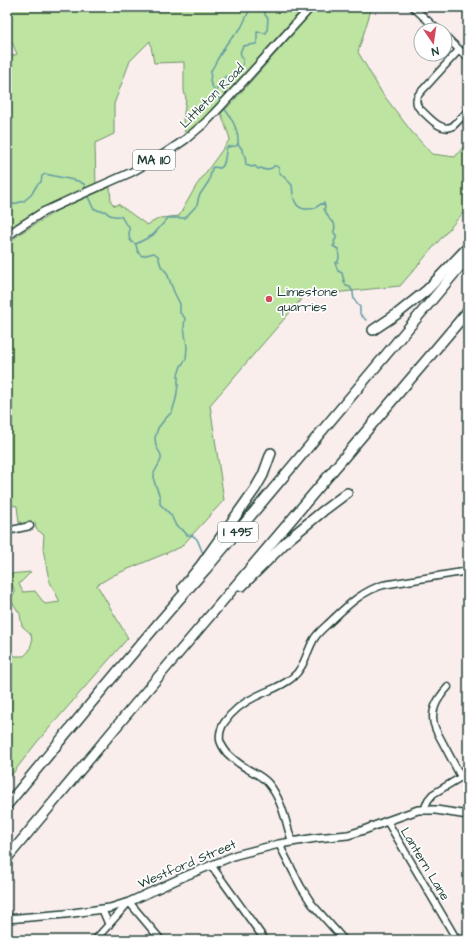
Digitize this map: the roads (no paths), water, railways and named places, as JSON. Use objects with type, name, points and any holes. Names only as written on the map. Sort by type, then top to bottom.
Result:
[{"type":"highway","points":[[373,330],[397,314],[427,290],[468,247]]},
{"type":"highway","name":"I 495","points":[[7,805],[170,609],[206,570],[468,258]]},
{"type":"highway","name":"I 495","points":[[7,858],[468,311]]},
{"type":"highway","points":[[144,640],[201,565],[255,489],[271,453]]},
{"type":"highway","points":[[208,618],[289,539],[347,493]]},
{"type":"main road","name":"Littleton Road","points":[[7,237],[43,212],[132,172],[168,152],[186,139],[206,122],[311,7]]},
{"type":"main road","name":"Westford Street","points":[[7,919],[110,908],[129,902],[236,855],[279,844],[348,835],[412,812],[424,810],[468,815]]},
{"type":"street","points":[[413,7],[429,22]]},
{"type":"street","points":[[453,44],[468,58]]},
{"type":"street","points":[[459,50],[419,94],[416,103],[418,107],[440,127],[444,128],[451,128],[468,110]]},
{"type":"street","points":[[7,531],[30,526]]},
{"type":"street","points":[[292,842],[273,789],[262,778],[238,763],[222,746],[219,735],[220,730],[231,714],[241,705],[252,698],[285,683],[295,675],[301,668],[312,642],[318,634],[338,614],[360,596],[383,585],[468,571]]},
{"type":"street","points":[[448,687],[440,697],[432,719],[436,730],[462,777]]},
{"type":"street","points":[[424,810],[426,802],[431,796],[468,773]]},
{"type":"street","name":"Lantern Lane","points":[[387,821],[457,940]]},
{"type":"street","points":[[279,844],[312,904],[344,940]]},
{"type":"street","points":[[211,865],[265,940]]},
{"type":"street","points":[[96,940],[129,902],[161,940]]},
{"type":"street","points":[[102,909],[109,925]]},
{"type":"waterway","points":[[221,103],[210,82],[211,71],[227,43],[241,28],[251,7]]},
{"type":"waterway","points":[[217,95],[217,88],[222,84],[224,78],[226,76],[230,79],[236,77],[243,64],[243,59],[240,52],[243,46],[256,44],[257,32],[266,33],[268,18],[265,15],[264,7]]},
{"type":"waterway","points":[[87,194],[93,208],[100,211],[105,211],[112,216],[121,216],[125,223],[129,226],[129,236],[131,241],[136,244],[153,235],[168,218],[185,218],[197,205],[199,196],[209,181],[212,168],[222,167],[227,147],[236,146],[238,144],[236,129],[224,108]]},
{"type":"waterway","points":[[238,144],[245,156],[246,165],[252,167],[255,166],[258,169],[261,168],[265,170],[274,166],[279,168],[279,172],[292,185],[294,200],[298,206],[305,209],[311,209],[324,203],[324,209],[330,220],[334,223],[335,228],[334,233],[336,235],[336,239],[333,246],[338,249],[339,257],[338,262],[335,263],[338,271],[342,273],[346,286],[350,287],[353,292],[353,297],[360,307],[360,314],[366,320]]},
{"type":"waterway","points":[[7,206],[24,201],[31,195],[37,185],[41,182],[42,176],[45,174],[78,181],[84,184],[86,190]]},
{"type":"waterway","points":[[136,245],[138,252],[142,256],[154,253],[158,256],[161,266],[167,273],[180,304],[180,313],[185,318],[184,327],[187,347],[186,359],[181,366],[178,375],[176,399],[172,412],[158,428],[155,438],[156,446],[161,455],[161,460],[154,473],[154,481],[160,497],[160,504],[171,515],[176,526],[183,530],[187,535],[191,535],[198,541],[203,553]]},
{"type":"place","name":"Limestone quarries","points":[[269,299]]}]
